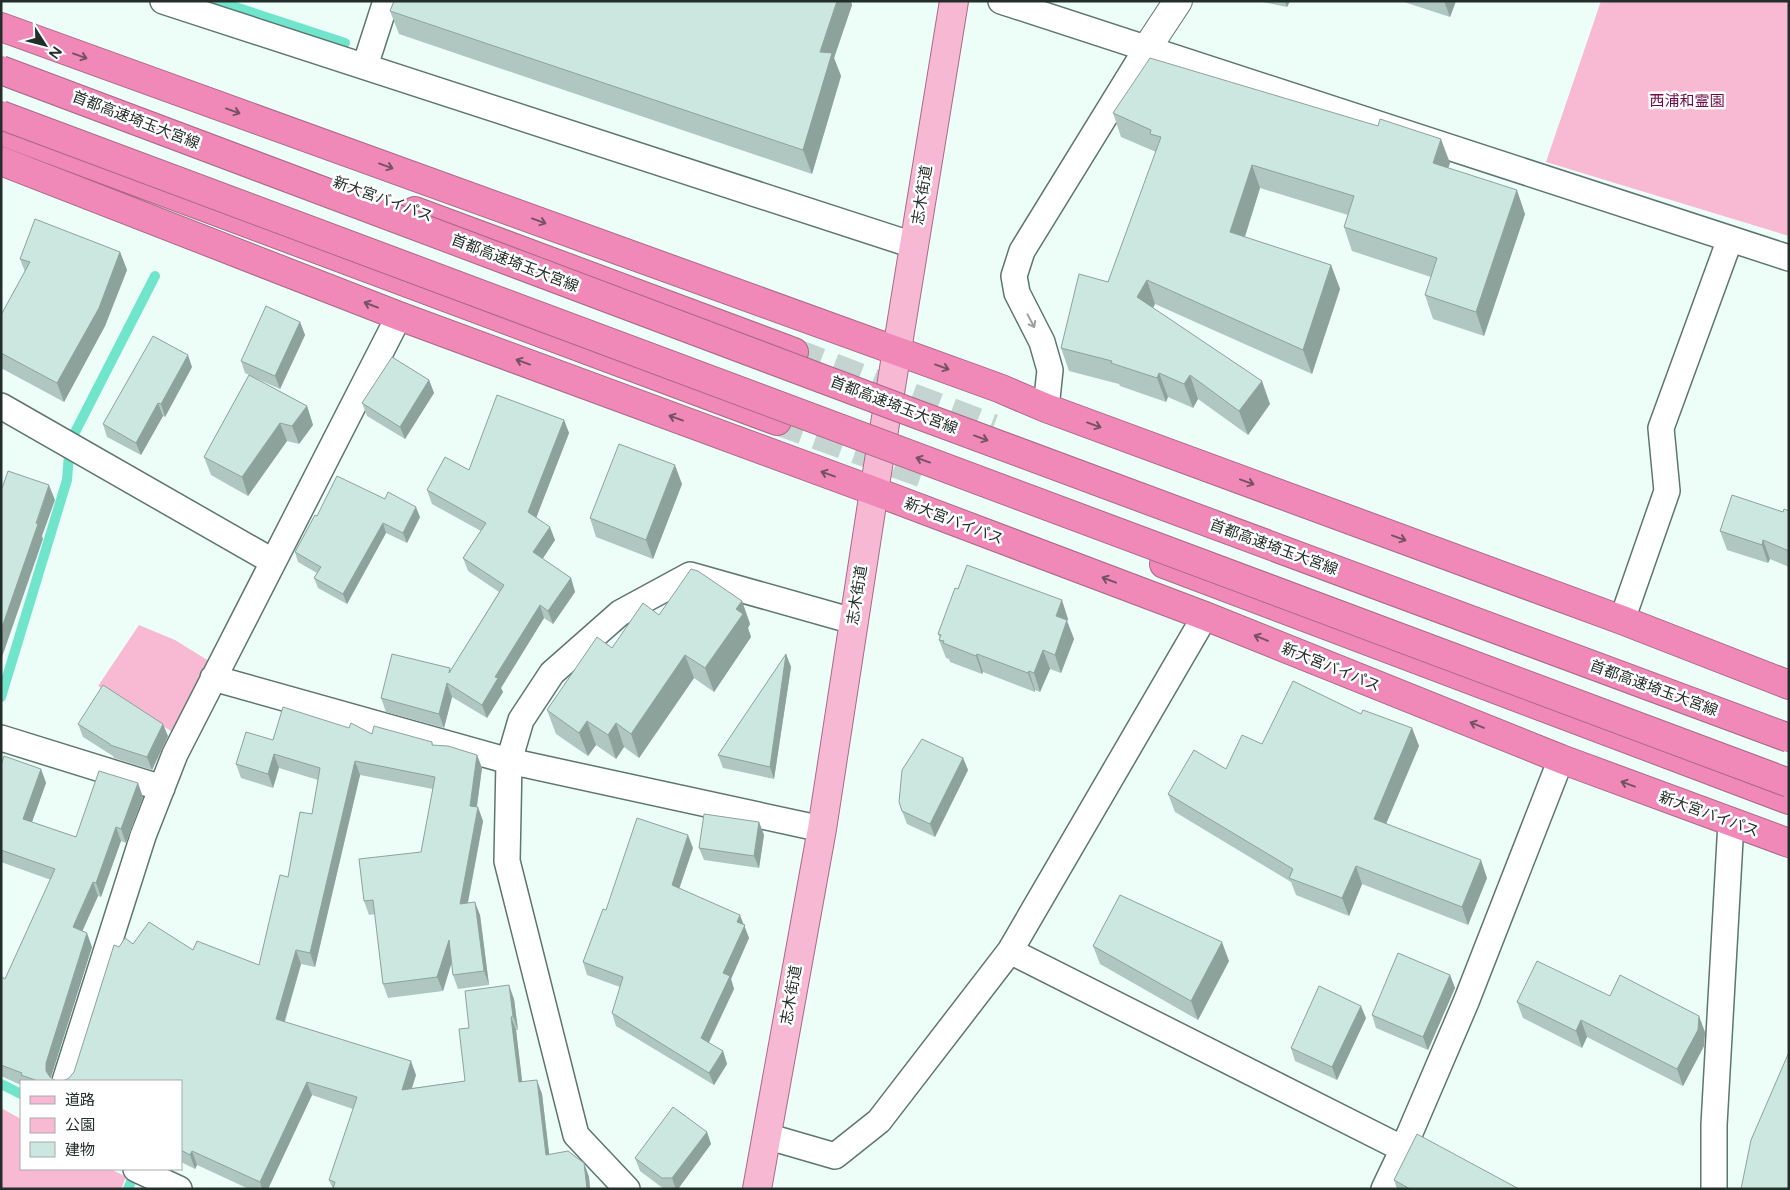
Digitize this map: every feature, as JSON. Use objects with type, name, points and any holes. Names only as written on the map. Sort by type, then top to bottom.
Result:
[{"type":"highway","points":[[1,27],[999,388],[1046,408],[1622,620],[1789,685]]},
{"type":"highway","name":"新大宮バイパス","points":[[1,57],[794,352]]},
{"type":"highway","name":"首都高速埼玉大宮線","points":[[1,70],[925,417],[1789,738]]},
{"type":"highway","points":[[1,115],[1789,783]]},
{"type":"highway","points":[[1,131],[777,421]]},
{"type":"highway","name":"新大宮バイパス","points":[[1,161],[399,316],[874,491],[1205,616],[1561,759],[1789,843]]},
{"type":"highway","points":[[1006,433],[1789,726]]},
{"type":"highway","points":[[990,498],[1789,800]]},
{"type":"main road","name":"志木街道","points":[[757,1189],[822,829],[853,620],[954,1]]},
{"type":"street","points":[[163,1],[913,245]]},
{"type":"street","points":[[365,66],[386,1]]},
{"type":"street","points":[[1001,1],[1789,258]]},
{"type":"street","points":[[1046,408],[1050,370],[1042,342],[1017,293],[1014,276],[1022,251],[1178,1]]},
{"type":"street","points":[[1622,620],[1667,491],[1661,428],[1730,239]]},
{"type":"street","points":[[65,1080],[143,836],[174,754],[399,316]]},
{"type":"street","points":[[1,406],[272,562]]},
{"type":"street","points":[[627,1189],[576,1135],[507,861],[509,761],[521,720],[552,673],[620,613],[690,576],[853,620]]},
{"type":"street","points":[[766,1136],[835,1156],[879,1121],[1010,951],[1205,616]]},
{"type":"street","points":[[213,678],[509,761],[822,829]]},
{"type":"street","points":[[1,738],[162,788]]},
{"type":"street","points":[[1384,1189],[1466,1002],[1561,759]]},
{"type":"street","points":[[1714,1189],[1714,1125],[1731,822]]},
{"type":"street","points":[[1010,951],[1402,1149]]},
{"type":"street","points":[[142,1178],[179,1189]]},
{"type":"green space","name":"西浦和霊園","points":[[1601,1],[1789,1],[1789,236],[1546,162]]},
{"type":"green space","points":[[139,625],[175,640],[209,661],[174,733],[98,686]]},
{"type":"green space","points":[[1,1108],[20,1118],[20,1170],[113,1170],[126,1177],[121,1189],[1,1189]]},
{"type":"building","points":[[394,1],[837,1],[820,52],[832,53],[803,150],[390,11]]},
{"type":"building","points":[[1150,58],[1378,126],[1380,119],[1441,139],[1433,163],[1517,190],[1476,312],[1425,295],[1437,258],[1344,227],[1354,196],[1252,165],[1230,232],[1331,265],[1303,350],[1147,280],[1137,297],[1262,381],[1239,411],[1190,375],[1184,384],[1159,373],[1157,378],[1111,363],[1112,361],[1061,348],[1079,274],[1108,282],[1161,137],[1150,134],[1151,130],[1113,113]]},
{"type":"building","points":[[35,219],[120,252],[99,308],[57,383],[1,353],[1,315],[30,262],[20,259]]},
{"type":"building","points":[[266,306],[300,322],[275,376],[241,361]]},
{"type":"building","points":[[153,336],[188,355],[161,404],[158,403],[136,443],[103,424]]},
{"type":"building","points":[[392,357],[429,380],[400,427],[362,403]]},
{"type":"building","points":[[249,375],[307,406],[292,426],[280,423],[242,477],[204,457]]},
{"type":"building","points":[[497,395],[564,420],[528,512],[550,527],[533,552],[571,578],[548,611],[540,605],[495,677],[498,678],[482,705],[447,683],[439,714],[381,698],[392,654],[450,668],[449,673],[504,585],[463,558],[486,523],[427,490],[445,457],[469,470]]},
{"type":"building","points":[[619,444],[675,465],[646,540],[590,518]]},
{"type":"building","points":[[8,471],[49,485],[36,523],[38,524],[1,630],[1,491]]},
{"type":"building","points":[[337,476],[385,499],[388,492],[416,507],[403,533],[383,523],[343,594],[314,578],[321,567],[295,552],[315,515],[317,516]]},
{"type":"building","points":[[1732,495],[1783,512],[1784,509],[1789,511],[1789,551],[1763,540],[1762,545],[1720,531]]},
{"type":"building","points":[[967,565],[1062,600],[1056,616],[1067,620],[1055,655],[1043,650],[1034,673],[1029,671],[1028,673],[977,654],[976,656],[939,640],[941,635],[938,634],[955,588],[958,589]]},
{"type":"building","points":[[691,569],[698,571],[742,601],[736,609],[743,614],[705,668],[685,655],[631,734],[616,723],[608,735],[587,721],[579,733],[547,710],[597,637],[612,648],[643,603],[659,615]]},
{"type":"building","points":[[786,654],[770,767],[718,755]]},
{"type":"building","points":[[1293,681],[1361,714],[1363,710],[1412,728],[1374,819],[1481,860],[1462,907],[1356,866],[1342,898],[1289,878],[1293,869],[1168,794],[1194,750],[1226,769],[1242,735],[1262,744]]},
{"type":"building","points":[[103,685],[163,724],[147,757],[110,745],[78,724]]},
{"type":"building","points":[[283,707],[349,728],[351,723],[372,734],[374,726],[432,742],[432,745],[448,746],[477,755],[470,806],[478,807],[460,904],[475,902],[484,971],[453,975],[449,940],[437,977],[383,984],[373,900],[364,901],[359,859],[421,852],[435,777],[355,761],[310,953],[296,950],[276,1019],[411,1061],[402,1090],[465,1081],[459,1029],[469,1028],[465,991],[509,985],[519,1082],[537,1080],[546,1155],[568,1151],[584,1163],[587,1189],[333,1189],[335,1182],[329,1180],[357,1097],[307,1082],[260,1182],[192,1151],[190,1155],[182,1151],[182,1080],[65,1080],[74,1072],[114,945],[119,947],[125,938],[133,944],[149,922],[193,950],[197,941],[259,965],[280,875],[288,877],[300,812],[312,814],[320,768],[274,754],[268,774],[236,764],[246,732],[273,740]]},
{"type":"building","points":[[922,739],[963,758],[930,824],[902,811],[899,802],[902,770]]},
{"type":"building","points":[[4,756],[41,769],[23,819],[76,837],[99,771],[138,783],[121,829],[116,827],[96,883],[93,882],[73,927],[87,933],[46,1063],[46,1071],[54,1080],[35,1080],[1,1065],[1,979],[2,977],[5,979],[55,869],[1,850],[1,765]]},
{"type":"building","points":[[704,814],[759,822],[754,856],[699,848]]},
{"type":"building","points":[[637,818],[688,835],[672,885],[740,915],[737,922],[745,925],[723,973],[730,976],[701,1038],[723,1051],[709,1073],[612,1013],[623,977],[583,962],[603,909],[606,910]]},
{"type":"building","points":[[1120,895],[1222,942],[1191,1001],[1093,946]]},
{"type":"building","points":[[1398,953],[1450,975],[1423,1037],[1372,1015]]},
{"type":"building","points":[[1537,961],[1610,996],[1620,975],[1699,1016],[1698,1030],[1677,1069],[1581,1020],[1576,1031],[1517,1002]]},
{"type":"building","points":[[1319,986],[1361,1006],[1332,1067],[1291,1048]]},
{"type":"building","points":[[1789,1052],[1789,1189],[1741,1189],[1751,1140]]},
{"type":"building","points":[[673,1107],[707,1132],[672,1178],[662,1178],[635,1158]]},
{"type":"building","points":[[1417,1134],[1519,1189],[1410,1189],[1394,1180]]},
{"type":"waterway","points":[[217,1],[345,43]]},
{"type":"waterway","points":[[1,697],[67,480],[70,442],[155,276]]},
{"type":"waterway","points":[[1,1084],[20,1094]]},
{"type":"waterway","points":[[128,1189],[136,1170]]},
{"type":"tunnel","points":[[794,352],[993,428]]},
{"type":"tunnel","points":[[777,421],[935,478]]}]
